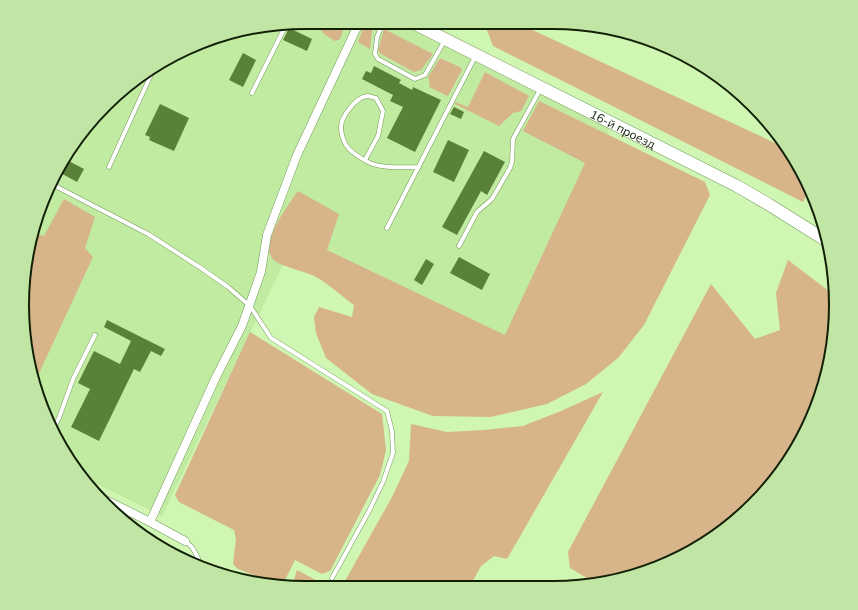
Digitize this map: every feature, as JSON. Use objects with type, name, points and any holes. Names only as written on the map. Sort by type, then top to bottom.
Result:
[{"type":"street","points":[[150,522],[216,377],[242,326],[261,272],[267,235],[297,155],[356,29]]},
{"type":"street","name":"16-й проезд","points":[[425,29],[737,186],[821,237]]},
{"type":"street","points":[[114,504],[185,540]]},
{"type":"lane","points":[[380,29],[377,37],[375,54],[378,59],[415,79],[425,75],[445,39]]},
{"type":"lane","points":[[252,93],[283,30]]},
{"type":"lane","points":[[387,228],[476,55]]},
{"type":"lane","points":[[109,167],[150,77]]},
{"type":"lane","points":[[459,246],[477,212],[492,199],[510,168],[513,139],[541,87]]},
{"type":"lane","points":[[365,160],[378,136],[383,111],[376,98],[367,96],[356,101],[344,116],[341,126],[346,145],[357,156],[365,160],[381,166],[419,167]]},
{"type":"lane","points":[[56,186],[148,234],[201,268],[228,287],[250,306],[271,338],[387,411],[392,431],[392,452],[383,482],[368,514],[332,578]]},
{"type":"lane","points":[[56,424],[73,379],[95,335]]},
{"type":"lane","points":[[185,540],[192,547],[199,560]]},
{"type":"shaded area","points":[[305,29],[409,29],[607,127],[609,133],[504,352],[291,248],[162,516],[93,482],[86,473],[66,443],[50,411],[38,376],[31,341],[29,305],[31,269],[38,234],[50,199],[66,167],[86,137],[97,123],[123,97],[167,66],[183,57],[234,38],[269,31]]},
{"type":"shaded area","points":[[320,29],[343,29],[340,39],[335,41],[325,35]]},
{"type":"shaded area","points":[[363,29],[372,30],[370,49],[358,42]]},
{"type":"shaded area","points":[[384,29],[433,54],[421,70],[414,72],[378,51]]},
{"type":"shaded area","points":[[487,29],[530,29],[776,144],[801,183],[806,195],[803,202],[493,46]]},
{"type":"shaded area","points":[[440,58],[460,67],[462,70],[448,96],[429,87],[428,77]]},
{"type":"shaded area","points":[[485,72],[529,96],[521,111],[513,113],[499,126],[455,104],[455,102],[468,107]]},
{"type":"shaded area","points":[[539,101],[705,182],[710,195],[644,325],[618,358],[586,384],[547,404],[491,417],[433,416],[372,394],[326,358],[316,333],[314,317],[319,307],[352,317],[354,305],[317,277],[278,263],[270,255],[269,246],[272,236],[282,215],[298,191],[339,214],[327,250],[505,335],[585,163],[523,131]]},
{"type":"shaded area","points":[[64,199],[95,217],[85,248],[93,257],[38,376],[31,341],[29,305],[31,269],[34,251],[38,234],[44,236]]},
{"type":"shaded area","points":[[788,260],[828,291],[829,305],[827,341],[824,359],[814,394],[801,427],[772,473],[761,487],[735,513],[691,544],[675,553],[624,572],[589,579],[570,568],[568,552],[711,284],[755,339],[780,330],[776,293]]},
{"type":"shaded area","points":[[250,332],[382,414],[386,450],[380,475],[330,571],[322,574],[295,560],[285,580],[260,578],[238,569],[233,564],[236,539],[234,530],[179,502],[175,495]]},
{"type":"shaded area","points":[[603,392],[507,559],[494,556],[481,566],[473,581],[345,581],[392,497],[409,461],[411,424],[447,432],[484,430],[523,426]]},
{"type":"shaded area","points":[[297,570],[318,581],[305,581],[294,580]]},
{"type":"building","points":[[288,30],[293,30],[312,39],[307,51],[283,40]]},
{"type":"building","points":[[243,53],[256,60],[243,87],[229,80]]},
{"type":"building","points":[[374,66],[401,80],[399,83],[412,90],[413,87],[441,100],[415,152],[387,138],[403,107],[390,101],[393,95],[362,79],[366,71],[371,73]]},
{"type":"building","points":[[160,104],[189,118],[174,151],[149,140],[150,137],[145,135]]},
{"type":"building","points":[[454,107],[464,112],[461,119],[450,114]]},
{"type":"building","points":[[448,140],[469,150],[454,182],[433,172]]},
{"type":"building","points":[[484,151],[505,162],[487,195],[481,191],[457,235],[442,227]]},
{"type":"building","points":[[70,161],[84,169],[77,182],[62,174]]},
{"type":"building","points":[[459,257],[490,274],[482,290],[450,273]]},
{"type":"building","points":[[426,259],[434,264],[422,285],[414,280]]},
{"type":"building","points":[[107,320],[165,349],[161,356],[151,351],[140,372],[134,369],[99,441],[71,427],[90,389],[78,383],[94,351],[120,364],[131,341],[104,327]]}]
